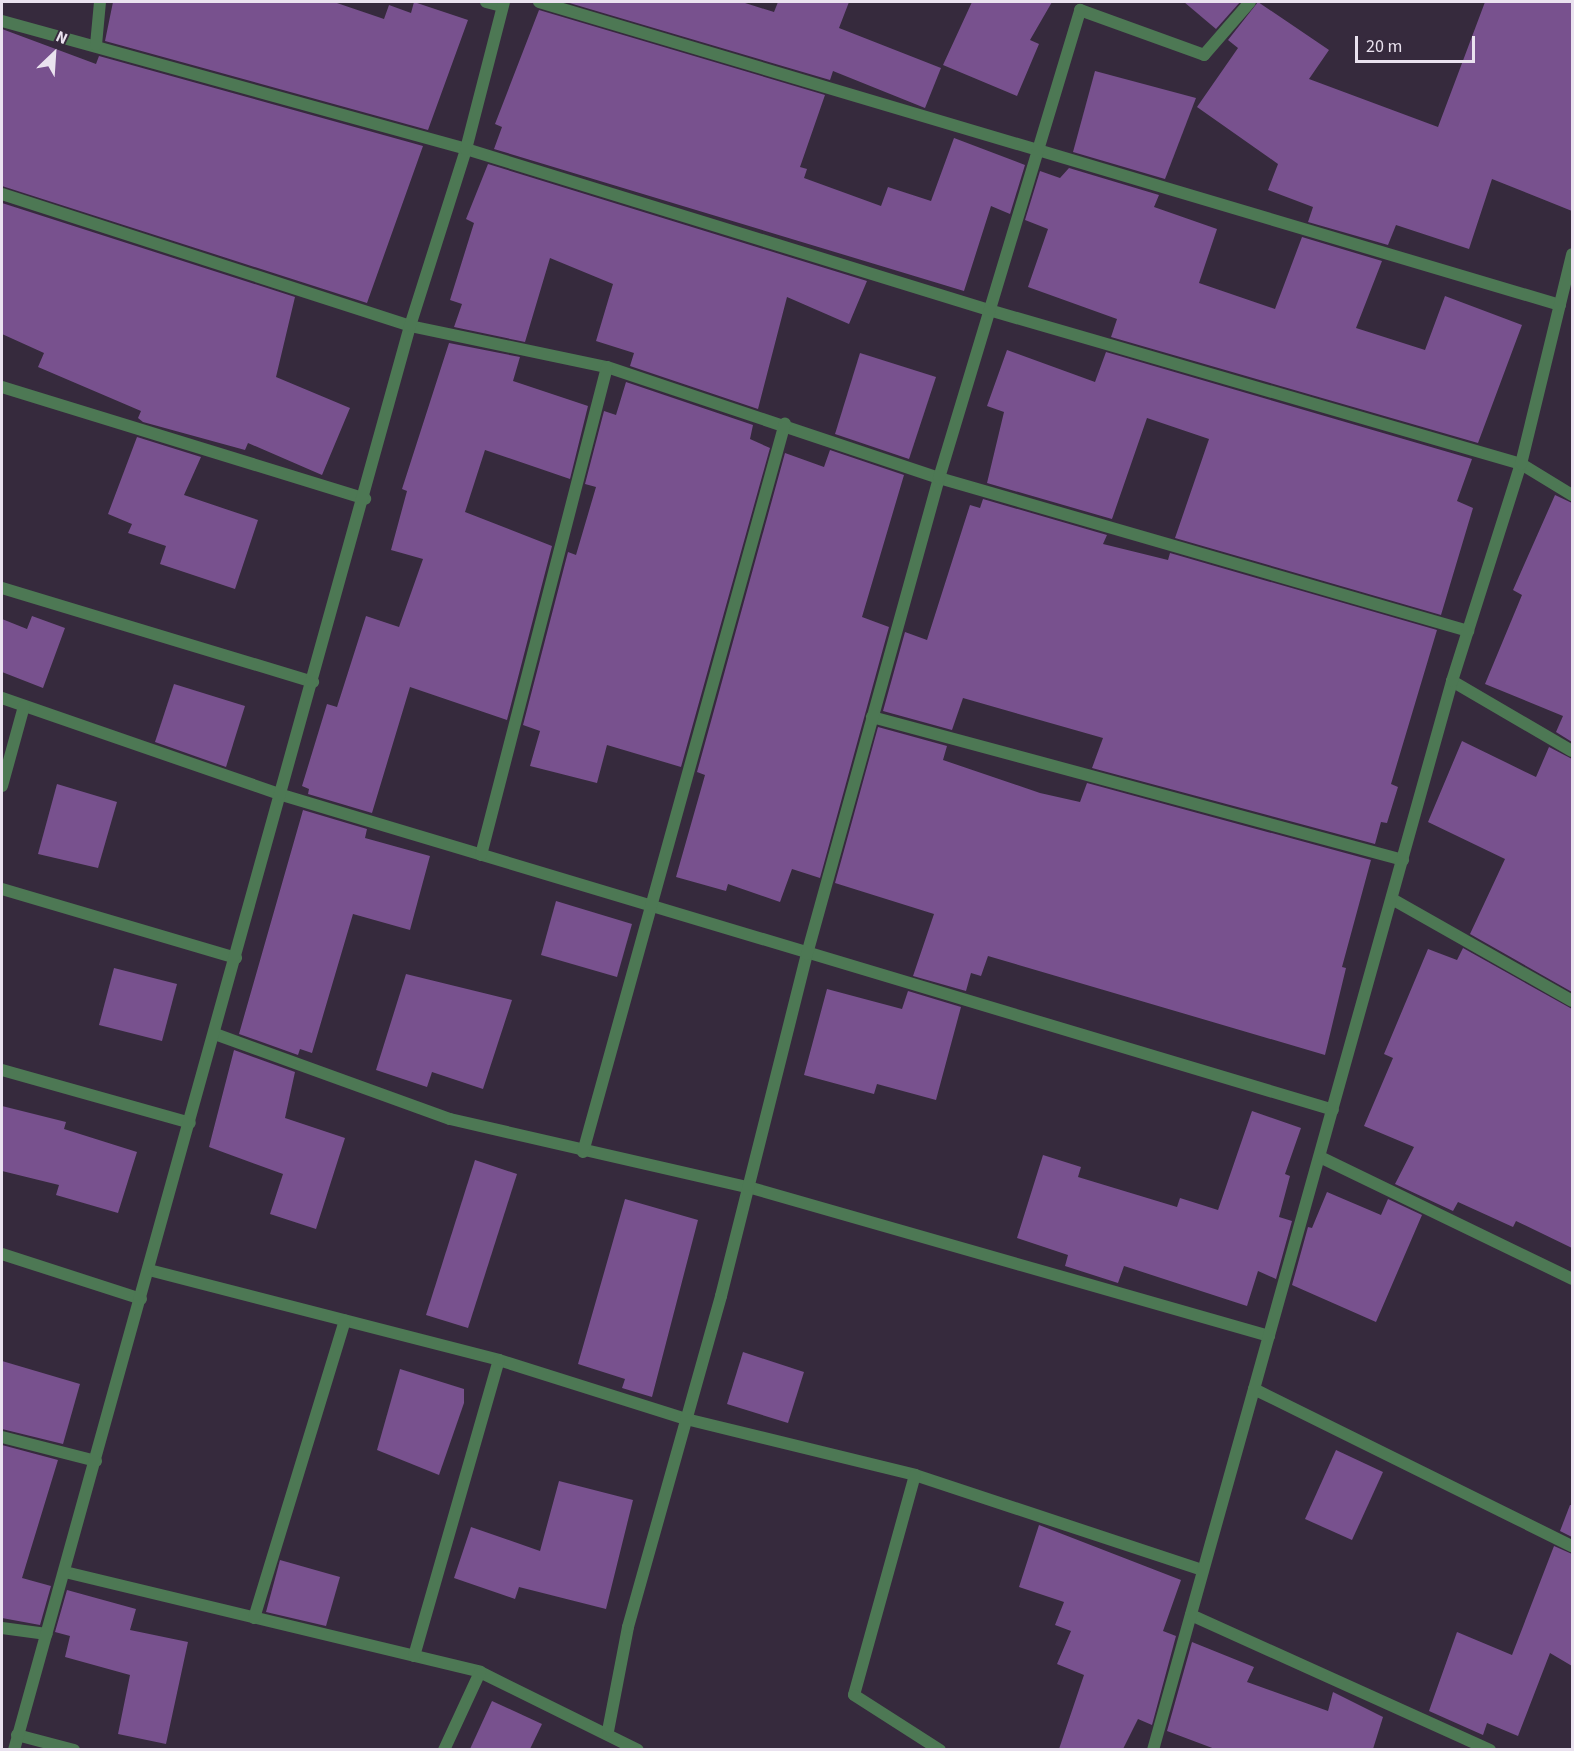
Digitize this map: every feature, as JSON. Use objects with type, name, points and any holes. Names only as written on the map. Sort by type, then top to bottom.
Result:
[{"type":"street","points":[[96,45],[100,2]]},
{"type":"street","points":[[14,1749],[365,499],[410,326],[466,149],[503,4],[486,2]]},
{"type":"street","points":[[539,2],[1036,153],[1560,305]]},
{"type":"street","points":[[608,1731],[628,1627],[748,1186],[807,954],[939,478],[1080,10],[1204,55],[1250,2]]},
{"type":"street","points":[[2,21],[96,45],[466,149],[989,310],[1521,464],[1572,495]]},
{"type":"street","points":[[2,194],[410,326],[607,367],[785,423],[939,478],[1468,632]]},
{"type":"street","points":[[1153,1749],[1452,681],[1521,464],[1572,255]]},
{"type":"street","points":[[481,855],[607,367]]},
{"type":"street","points":[[2,387],[365,499]]},
{"type":"street","points":[[583,1152],[785,423]]},
{"type":"street","points":[[2,588],[313,682]]},
{"type":"street","points":[[1452,681],[1572,751]]},
{"type":"street","points":[[2,698],[282,795],[1333,1110]]},
{"type":"street","points":[[2,786],[24,706]]},
{"type":"street","points":[[872,717],[1403,860]]},
{"type":"street","points":[[2,889],[236,958]]},
{"type":"street","points":[[1392,899],[1572,1002]]},
{"type":"street","points":[[215,1034],[450,1119],[583,1152],[748,1186],[1269,1336]]},
{"type":"street","points":[[2,1070],[190,1123]]},
{"type":"street","points":[[1320,1156],[1572,1279]]},
{"type":"street","points":[[2,1254],[141,1299]]},
{"type":"street","points":[[149,1269],[500,1360],[686,1419],[915,1475],[1203,1570]]},
{"type":"street","points":[[254,1618],[345,1320]]},
{"type":"street","points":[[414,1656],[500,1360]]},
{"type":"street","points":[[1254,1389],[1572,1546]]},
{"type":"street","points":[[2,1437],[96,1461]]},
{"type":"street","points":[[915,1475],[854,1695],[940,1749]]},
{"type":"street","points":[[65,1572],[480,1672],[608,1731],[638,1749]]},
{"type":"street","points":[[1191,1615],[1490,1749]]},
{"type":"street","points":[[2,1628],[47,1634]]},
{"type":"street","points":[[444,1749],[480,1672]]},
{"type":"street","points":[[17,1735],[74,1749]]},
{"type":"building","points":[[113,2],[334,2],[384,19],[389,5],[411,13],[414,2],[468,20],[428,130],[105,41]]},
{"type":"building","points":[[566,2],[742,2],[774,12],[778,2],[849,2],[839,28],[941,68],[925,108],[833,71],[830,80]]},
{"type":"building","points":[[972,2],[1052,2],[1030,40],[1039,44],[1017,96],[943,65]]},
{"type":"building","points":[[1184,2],[1240,2],[1216,29]]},
{"type":"building","points":[[1258,2],[1329,50],[1309,79],[1438,127],[1485,2],[1572,2],[1572,211],[1492,179],[1469,249],[1396,225],[1388,245],[1308,222],[1313,207],[1268,190],[1278,164],[1197,107],[1238,48],[1228,40]]},
{"type":"building","points":[[539,10],[825,95],[800,167],[807,169],[804,178],[881,206],[888,187],[931,201],[954,138],[1025,165],[1010,214],[991,206],[964,291],[494,149],[502,127],[495,124]]},
{"type":"building","points":[[2,29],[96,64],[99,56],[423,146],[367,303],[2,186]]},
{"type":"building","points":[[1095,71],[1196,98],[1165,179],[1073,152]]},
{"type":"building","points":[[488,164],[867,281],[849,324],[787,297],[758,409],[630,366],[634,353],[596,341],[613,284],[550,258],[525,342],[454,327],[462,304],[450,300],[474,223],[466,219]]},
{"type":"building","points":[[1069,168],[1159,195],[1154,207],[1217,229],[1199,283],[1275,309],[1302,237],[1382,261],[1356,328],[1425,350],[1445,296],[1522,325],[1478,443],[1111,337],[1117,319],[1028,287],[1048,229],[1025,220],[1040,171],[1060,178]]},
{"type":"building","points":[[2,203],[295,297],[276,377],[350,408],[322,475],[248,443],[245,450],[143,422],[138,418],[141,411],[38,367],[44,353],[2,334]]},
{"type":"building","points":[[449,343],[520,357],[513,381],[588,406],[570,479],[485,450],[465,512],[552,546],[507,720],[410,687],[372,813],[308,794],[309,789],[302,786],[327,704],[337,707],[366,616],[399,627],[423,559],[391,550],[407,491],[402,489]]},
{"type":"building","points":[[1007,350],[1095,382],[1106,352],[1472,459],[1457,501],[1473,508],[1441,615],[1175,538],[1209,439],[1147,418],[1112,519],[987,483],[1004,412],[987,406]]},
{"type":"building","points":[[860,353],[936,377],[909,459],[835,434]]},
{"type":"building","points":[[626,382],[753,425],[750,439],[770,448],[681,767],[607,745],[597,783],[530,766],[540,731],[523,725],[568,552],[576,555],[596,487],[585,484],[604,411],[616,415]]},
{"type":"building","points":[[137,437],[201,457],[184,495],[258,520],[235,589],[160,564],[166,546],[128,533],[132,524],[108,514]]},
{"type":"building","points":[[830,450],[904,475],[862,617],[889,627],[820,878],[792,869],[780,902],[728,884],[726,891],[676,877],[705,775],[697,772],[785,453],[824,467]]},
{"type":"building","points":[[1555,495],[1572,503],[1572,742],[1556,732],[1563,716],[1485,684],[1522,595],[1513,590]]},
{"type":"building","points":[[983,499],[1107,535],[1103,544],[1168,560],[1170,553],[1437,630],[1391,784],[1398,787],[1387,823],[1381,822],[1375,844],[1092,768],[1103,738],[963,698],[952,730],[883,711],[905,632],[927,640],[970,505],[980,508]]},
{"type":"building","points":[[32,616],[65,628],[43,688],[2,672],[2,619],[27,629]]},
{"type":"building","points":[[174,684],[245,706],[226,767],[155,742]]},
{"type":"building","points":[[878,727],[947,746],[943,760],[1040,793],[1080,802],[1087,783],[1371,860],[1342,967],[1346,968],[1325,1055],[988,956],[981,976],[971,973],[966,991],[913,976],[934,914],[835,883]]},
{"type":"building","points":[[1462,741],[1536,777],[1549,747],[1572,759],[1572,992],[1470,934],[1505,859],[1428,822]]},
{"type":"building","points":[[57,784],[117,802],[98,868],[38,854]]},
{"type":"building","points":[[303,810],[367,829],[365,838],[430,856],[410,930],[353,914],[312,1053],[300,1049],[298,1055],[239,1034]]},
{"type":"building","points":[[556,901],[632,924],[617,977],[541,955]]},
{"type":"building","points":[[1463,948],[1572,1009],[1572,1248],[1516,1221],[1513,1227],[1458,1202],[1453,1211],[1395,1184],[1414,1147],[1364,1126],[1393,1058],[1384,1054],[1428,949],[1457,960]]},
{"type":"building","points":[[114,968],[177,984],[162,1041],[99,1025]]},
{"type":"building","points":[[406,974],[512,1000],[483,1089],[432,1072],[427,1087],[376,1070]]},
{"type":"building","points":[[827,989],[902,1009],[908,991],[961,1007],[936,1100],[877,1084],[874,1094],[804,1075]]},
{"type":"building","points":[[234,1050],[295,1072],[285,1118],[345,1138],[316,1229],[270,1214],[283,1174],[209,1147]]},
{"type":"building","points":[[2,1106],[66,1122],[64,1129],[137,1152],[118,1213],[56,1195],[59,1185],[2,1171]]},
{"type":"building","points":[[1252,1111],[1301,1128],[1285,1174],[1290,1176],[1279,1217],[1292,1221],[1276,1279],[1258,1271],[1247,1306],[1124,1266],[1118,1283],[1065,1266],[1068,1255],[1017,1238],[1043,1155],[1081,1167],[1078,1177],[1177,1207],[1180,1198],[1218,1210]]},
{"type":"building","points":[[475,1160],[517,1174],[468,1328],[426,1315]]},
{"type":"building","points":[[1327,1192],[1381,1215],[1388,1199],[1422,1215],[1376,1322],[1292,1285],[1308,1227],[1312,1228]]},
{"type":"building","points":[[625,1199],[698,1220],[652,1397],[622,1388],[625,1379],[578,1364]]},
{"type":"building","points":[[743,1352],[804,1372],[788,1423],[727,1404]]},
{"type":"building","points":[[2,1361],[80,1384],[63,1444],[2,1429]]},
{"type":"building","points":[[400,1369],[464,1389],[464,1403],[439,1475],[377,1450]]},
{"type":"building","points":[[2,1445],[58,1460],[22,1578],[51,1586],[40,1625],[2,1618]]},
{"type":"building","points":[[1336,1450],[1383,1472],[1352,1540],[1305,1519]]},
{"type":"building","points":[[559,1481],[633,1500],[606,1609],[519,1587],[515,1599],[454,1578],[471,1527],[540,1551]]},
{"type":"building","points":[[1570,1505],[1572,1505],[1572,1537],[1560,1531]]},
{"type":"building","points":[[1039,1525],[1181,1580],[1163,1631],[1176,1636],[1152,1725],[1138,1719],[1123,1749],[1059,1749],[1084,1675],[1057,1664],[1071,1631],[1055,1625],[1064,1602],[1019,1587]]},
{"type":"building","points":[[1554,1546],[1572,1554],[1572,1666],[1550,1653],[1518,1736],[1487,1723],[1483,1735],[1429,1711],[1457,1632],[1512,1655]]},
{"type":"building","points":[[280,1560],[340,1577],[326,1626],[266,1612]]},
{"type":"building","points":[[67,1590],[136,1609],[130,1630],[188,1642],[166,1744],[118,1734],[130,1675],[65,1657],[70,1636],[55,1632]]},
{"type":"building","points":[[1192,1642],[1254,1667],[1247,1682],[1328,1711],[1333,1692],[1383,1717],[1373,1749],[1215,1749],[1167,1731]]},
{"type":"building","points":[[492,1701],[542,1724],[530,1749],[470,1749]]}]
